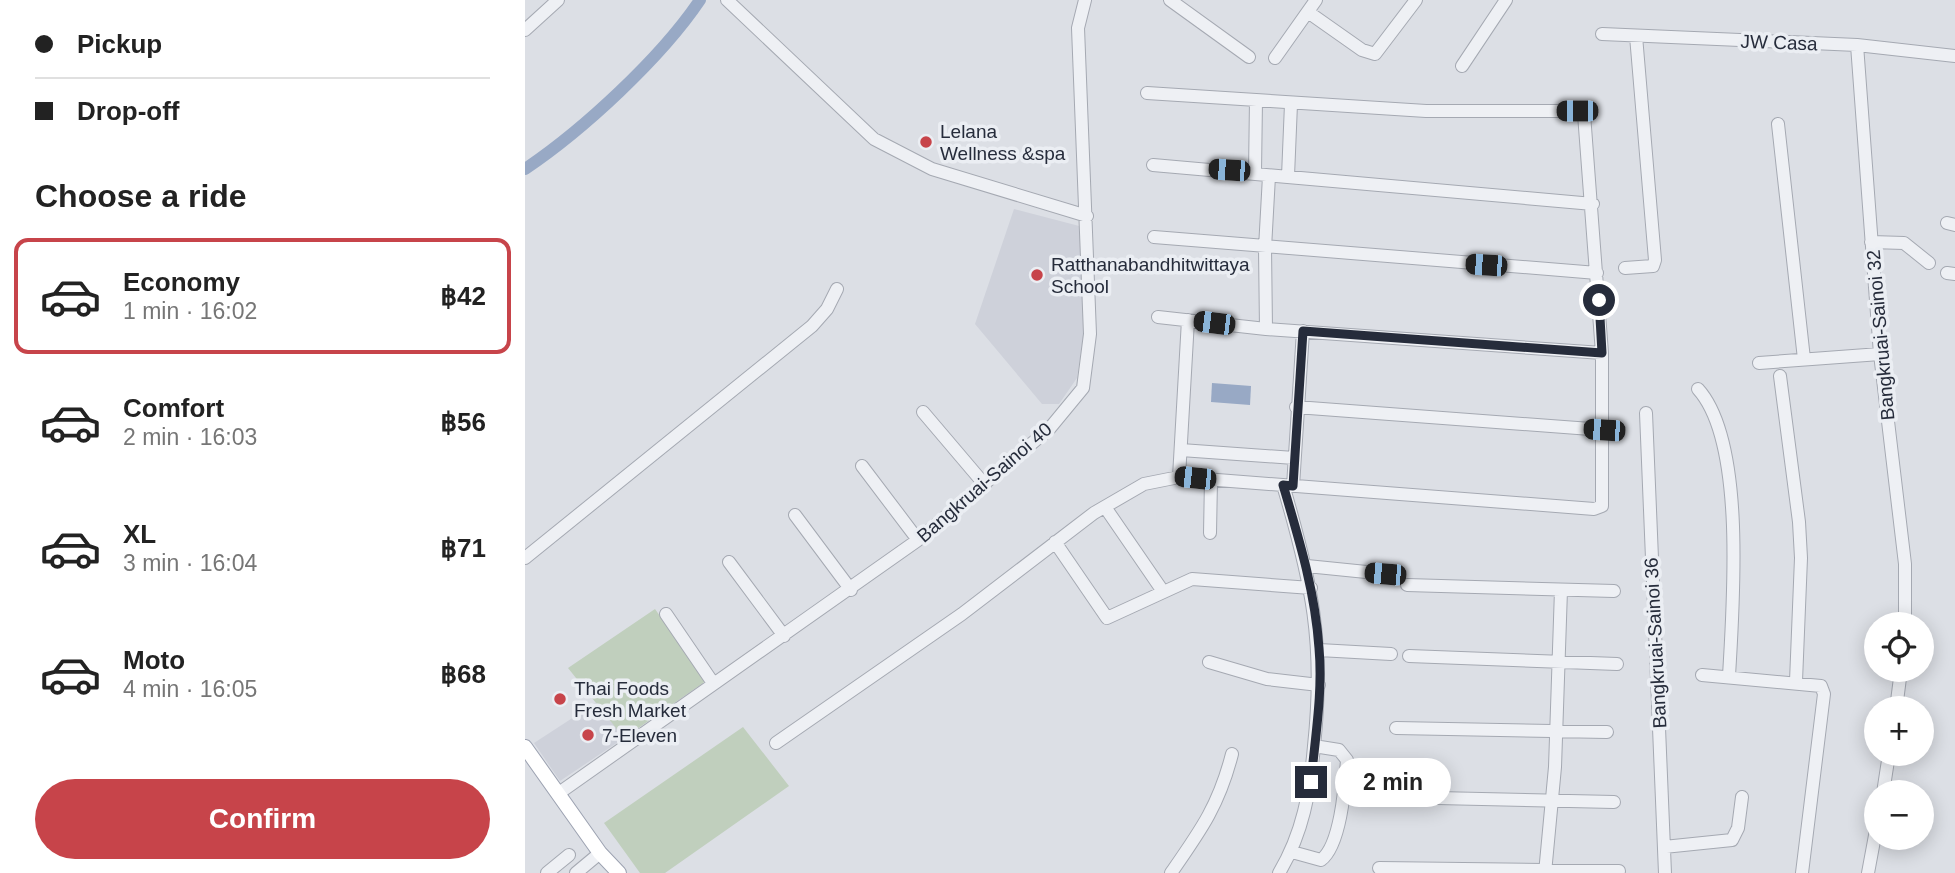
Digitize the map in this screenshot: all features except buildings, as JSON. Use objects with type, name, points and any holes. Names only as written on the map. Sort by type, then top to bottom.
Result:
[{"type":"main road","points":[[525,747],[600,853],[619,873]]},
{"type":"street","points":[[525,30],[558,0]]},
{"type":"street","points":[[727,0],[874,139],[932,169],[1087,216]]},
{"type":"street","name":"Bangkruai-Sainoi 40","points":[[559,793],[713,683],[851,590],[918,540],[1050,428],[1083,388],[1090,334],[1078,28],[1085,0]]},
{"type":"street","points":[[1170,0],[1249,57]]},
{"type":"street","points":[[1275,58],[1311,4],[1362,50],[1375,54],[1416,0]]},
{"type":"street","points":[[1462,66],[1506,0]]},
{"type":"street","name":"JW Casa","points":[[1602,34],[1857,45],[1955,56]]},
{"type":"street","points":[[1625,268],[1648,269],[1653,266],[1655,260],[1636,36]]},
{"type":"street","name":"Bangkruai-Sainoi 32","points":[[1857,45],[1880,354],[1905,564],[1905,612]]},
{"type":"street","points":[[776,743],[962,614],[1055,542],[1144,484],[1179,477],[1599,508],[1604,501],[1602,353],[1593,204],[1584,114],[1577,111],[1426,111],[1147,93]]},
{"type":"street","points":[[1255,172],[1257,100]]},
{"type":"street","points":[[1288,176],[1291,104]]},
{"type":"street","points":[[1778,124],[1804,359]]},
{"type":"street","points":[[1153,165],[1593,204]]},
{"type":"street","points":[[1266,329],[1265,248],[1269,176]]},
{"type":"street","points":[[1154,237],[1597,274]]},
{"type":"street","points":[[1871,242],[1904,243],[1929,263]]},
{"type":"street","points":[[525,558],[813,326],[827,309],[837,289]]},
{"type":"street","points":[[1158,317],[1266,329],[1602,353]]},
{"type":"street","points":[[1179,477],[1188,320]]},
{"type":"street","points":[[1279,873],[1291,852],[1307,806],[1319,685],[1319,650],[1311,588],[1288,485],[1294,458],[1303,331]]},
{"type":"street","points":[[1759,363],[1880,354]]},
{"type":"street","points":[[1780,376],[1800,534],[1796,681]]},
{"type":"street","points":[[1698,389],[1710,402],[1721,434],[1735,548],[1729,676]]},
{"type":"street","points":[[1296,407],[1604,430]]},
{"type":"street","points":[[923,412],[985,485]]},
{"type":"street","name":"Bangkruai-Sainoi 36","points":[[1646,413],[1665,873]]},
{"type":"street","points":[[1181,450],[1294,458]]},
{"type":"street","points":[[862,466],[918,540]]},
{"type":"street","points":[[1210,534],[1211,480]]},
{"type":"street","points":[[1105,507],[1163,590]]},
{"type":"street","points":[[795,515],[851,590]]},
{"type":"street","points":[[1055,542],[1107,618],[1192,579],[1213,578],[1311,588]]},
{"type":"street","points":[[729,562],[784,636]]},
{"type":"street","points":[[1307,566],[1385,574]]},
{"type":"street","points":[[1407,585],[1614,591]]},
{"type":"street","points":[[1545,872],[1557,731],[1561,590]]},
{"type":"street","points":[[666,614],[713,683]]},
{"type":"street","points":[[1319,650],[1391,654]]},
{"type":"street","points":[[1409,656],[1617,664]]},
{"type":"street","points":[[1209,662],[1267,678],[1319,685]]},
{"type":"street","points":[[1702,675],[1796,681],[1821,686],[1824,694],[1801,873]]},
{"type":"street","points":[[1396,728],[1607,732]]},
{"type":"street","points":[[1291,852],[1321,860],[1327,856],[1335,837],[1346,760],[1339,750],[1314,746]]},
{"type":"street","points":[[1171,873],[1217,802],[1233,754]]},
{"type":"street","points":[[1393,797],[1614,802]]},
{"type":"street","points":[[1664,847],[1732,840],[1738,828],[1742,797]]},
{"type":"street","points":[[1868,873],[1872,850]]},
{"type":"street","points":[[576,873],[600,853]]},
{"type":"street","points":[[547,873],[569,855]]},
{"type":"street","points":[[1378,868],[1619,871]]},
{"type":"shaded area","name":"Ratthanabandhitwittaya School","points":[[1014,209],[1083,227],[1084,331],[1077,378],[1059,404],[1042,404],[975,324]]},
{"type":"shaded area","points":[[597,702],[624,738],[560,781],[534,743]]},
{"type":"green space","points":[[655,609],[706,681],[624,738],[568,668]]},
{"type":"green space","points":[[743,727],[789,786],[665,873],[640,873],[604,823]]},
{"type":"water","points":[[1212,383],[1251,386],[1250,405],[1211,402]]},
{"type":"waterway","points":[[525,169],[620,92],[664,45],[700,0]]},
{"type":"place","name":"Lelana Wellness &spa","points":[[926,142]]},
{"type":"place","name":"Ratthanabandhitwittaya School","points":[[1037,275]]},
{"type":"place","name":"Thai Foods Fresh Market","points":[[560,699]]},
{"type":"place","name":"7-Eleven","points":[[588,735]]},
{"type":"route","points":[[1311,782],[1318,708],[1319,650],[1307,566],[1283,485],[1293,486],[1303,331],[1602,353],[1599,300]]}]
